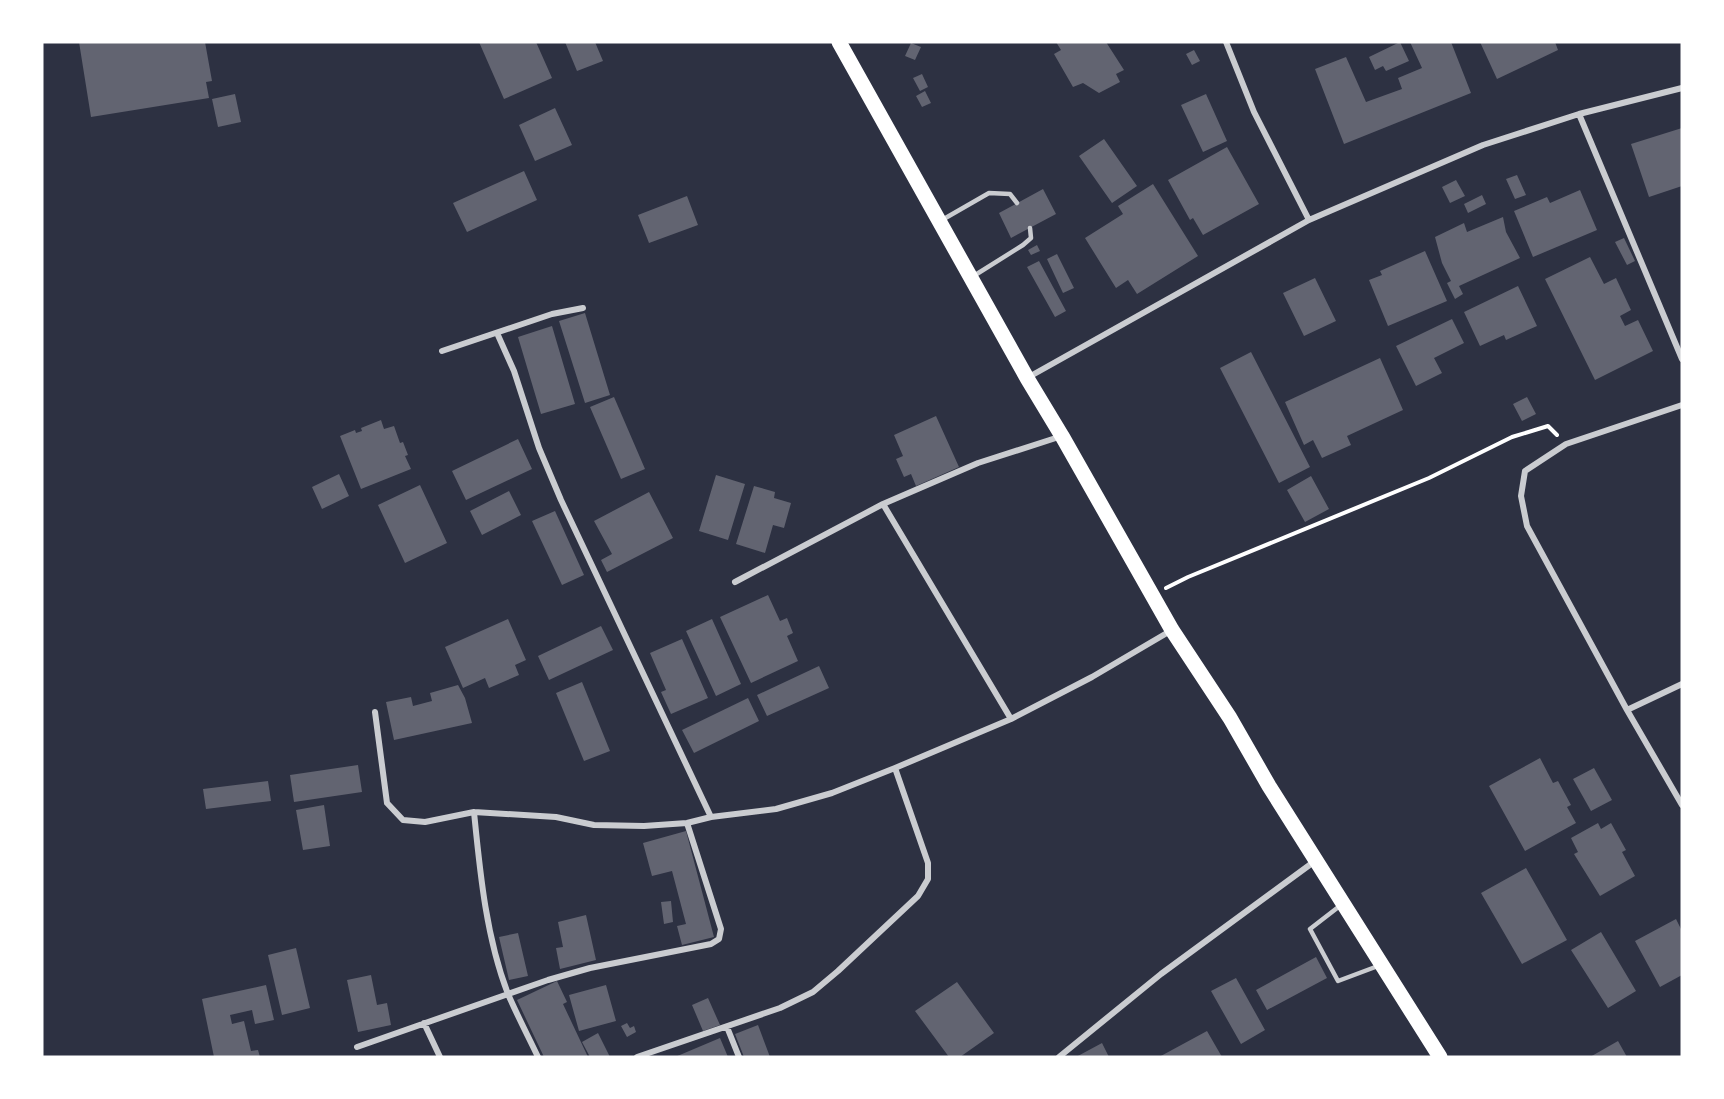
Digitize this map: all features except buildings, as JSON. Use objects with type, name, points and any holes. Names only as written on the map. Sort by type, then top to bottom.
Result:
[{"type":"main road","points":[[839,42],[1027,378],[1172,630],[1230,718],[1342,904],[1440,1057]]},
{"type":"street","points":[[1226,42],[1254,112],[1309,220]]},
{"type":"street","points":[[1027,378],[1309,220],[1483,145],[1579,114],[1682,88]]},
{"type":"street","points":[[1579,114],[1682,359]]},
{"type":"street","points":[[442,351],[552,314],[583,308]]},
{"type":"street","points":[[497,333],[514,371],[539,448],[561,500],[711,817]]},
{"type":"street","points":[[1682,405],[1566,444],[1525,471],[1521,496],[1527,526],[1627,710],[1682,805]]},
{"type":"street","points":[[735,582],[884,504],[978,463],[1062,436]]},
{"type":"street","points":[[884,504],[1011,719]]},
{"type":"street","points":[[375,712],[387,803],[403,820],[425,822],[474,812],[556,817],[594,825],[644,826],[687,823],[711,817],[776,809],[832,793],[895,768],[1011,719],[1092,677],[1172,630]]},
{"type":"street","points":[[1627,710],[1682,684]]},
{"type":"street","points":[[638,1057],[780,1008],[813,992],[918,896],[928,879],[928,863],[895,768]]},
{"type":"street","points":[[474,812],[481,885],[489,927],[508,992],[538,1057]]},
{"type":"street","points":[[357,1047],[508,992],[590,968],[711,944],[719,939],[721,928],[687,823]]},
{"type":"street","points":[[1059,1057],[1161,974],[1316,860]]},
{"type":"street","points":[[424,1023],[440,1057]]},
{"type":"street","points":[[727,1026],[738,1057]]},
{"type":"lane","points":[[939,221],[989,193],[1010,194],[1017,203]]},
{"type":"lane","points":[[970,277],[1023,245],[1031,238],[1030,228]]},
{"type":"lane","points":[[1342,904],[1310,929],[1338,981],[1380,965]]},
{"type":"path","points":[[1152,595],[1188,577],[1429,478],[1512,437],[1548,426],[1566,444]]}]
